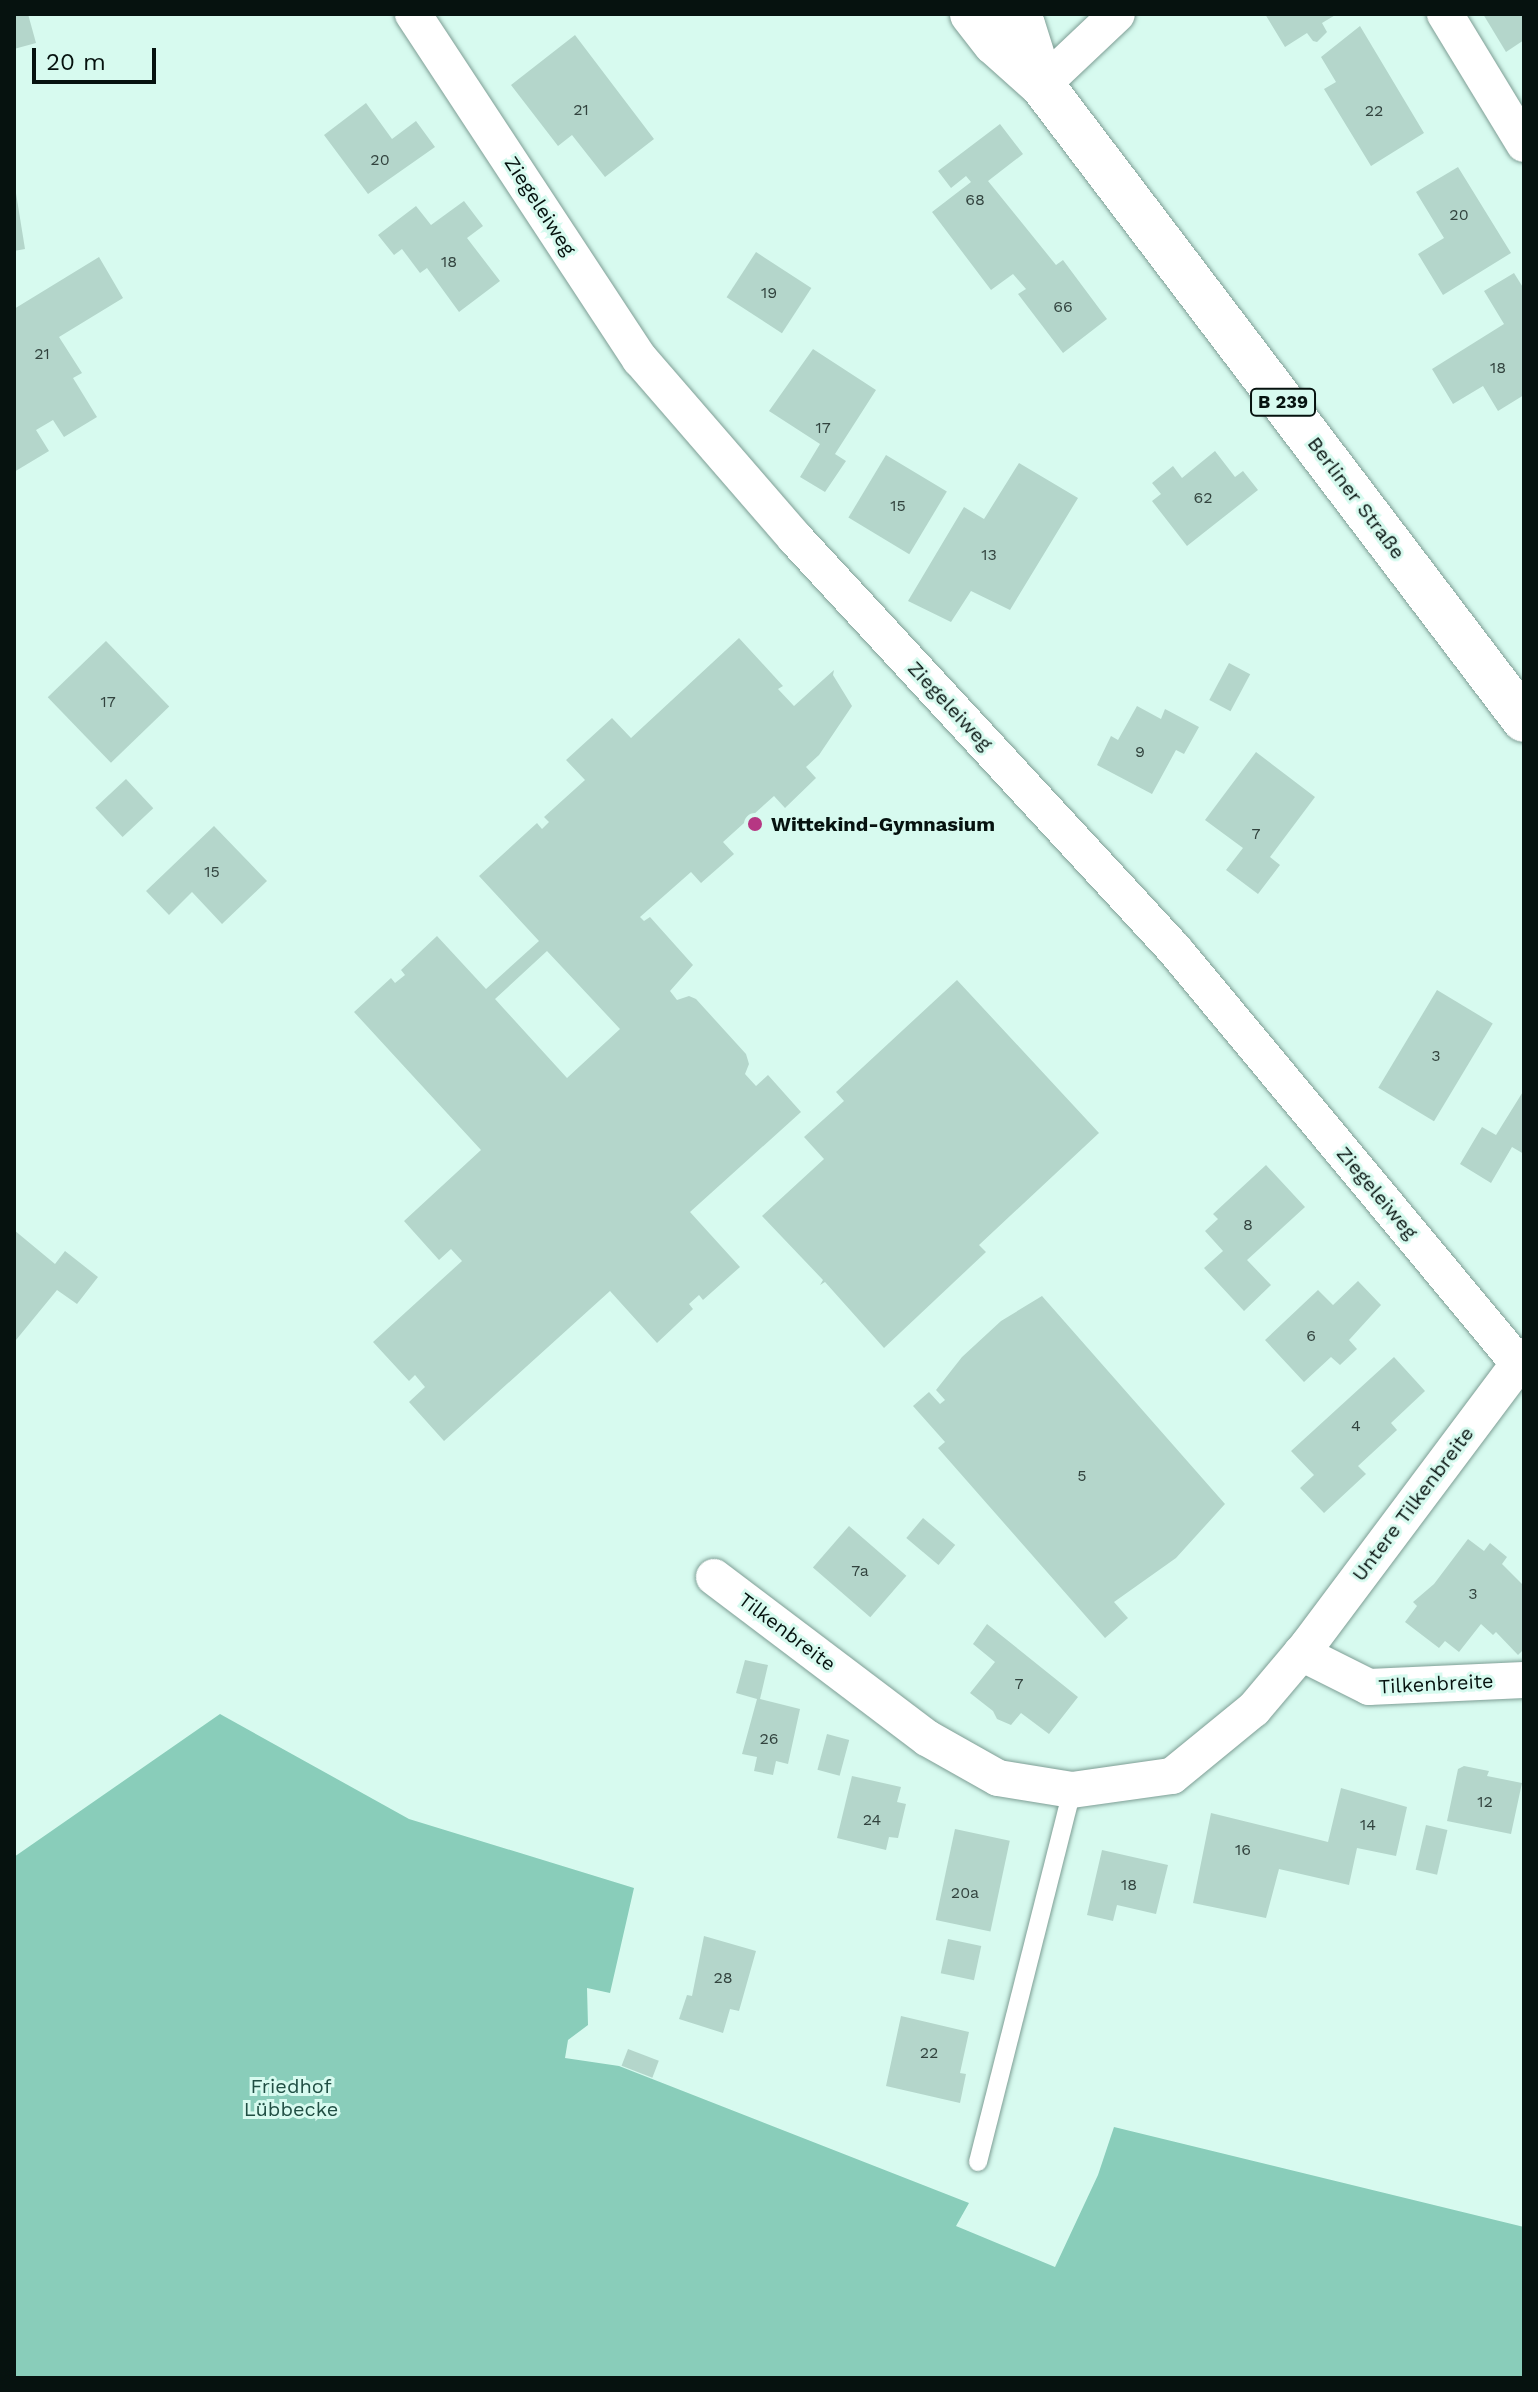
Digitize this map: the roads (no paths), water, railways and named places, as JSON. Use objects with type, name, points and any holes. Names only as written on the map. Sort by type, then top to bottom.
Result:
[{"type":"main road","name":"Berliner Straße","points":[[972,14],[995,43],[1042,85],[1524,720]]},
{"type":"main road","name":"Berliner Straße","points":[[1016,14],[1023,25],[1042,85]]},
{"type":"street","name":"Ziegeleiweg","points":[[413,14],[640,359],[795,538],[1175,950],[1522,1363]]},
{"type":"street","points":[[1042,85],[1117,14]]},
{"type":"street","points":[[1445,14],[1524,144]]},
{"type":"street","name":"Untere Tilkenbreite","points":[[1301,1653],[1522,1363]]},
{"type":"street","name":"Tilkenbreite","points":[[714,1577],[927,1738],[998,1778],[1072,1790],[1172,1776],[1254,1709],[1301,1653],[1369,1687],[1524,1680]]},
{"type":"lane","points":[[978,2162],[1072,1790]]},
{"type":"place","name":"Wittekind-Gymnasium","points":[[755,824]]},
{"type":"park label","name":"Friedhof Lübbecke","points":[[291,2098]]}]
